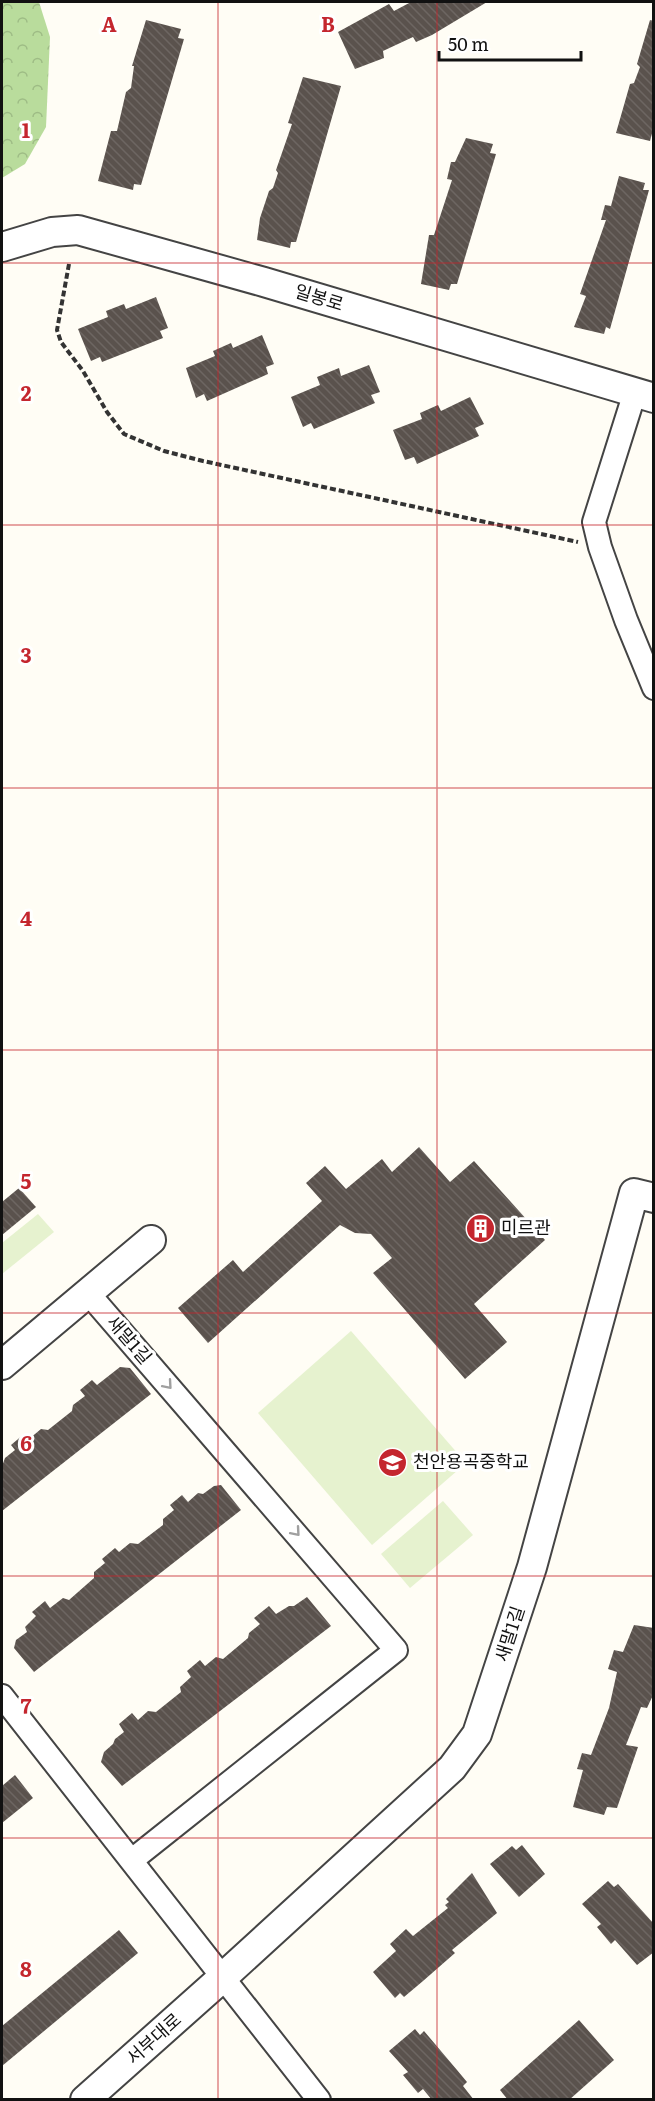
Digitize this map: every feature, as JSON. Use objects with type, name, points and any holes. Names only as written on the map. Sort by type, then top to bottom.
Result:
[{"type":"street","name":"일봉로","points":[[2,247],[52,232],[78,230],[264,282],[644,395],[594,522],[600,547],[654,688]]},
{"type":"street","name":"새말1길","points":[[222,1978],[453,1768],[477,1734],[532,1567],[644,1195]]},
{"type":"street","points":[[2,1365],[150,1240]]},
{"type":"street","name":"새말1길","points":[[88,1293],[396,1650],[132,1860]]},
{"type":"street","points":[[2,1696],[319,2100]]},
{"type":"street","name":"서부대로","points":[[85,2100],[222,1978]]},
{"type":"path","points":[[69,264],[57,330],[58,336],[83,371],[107,412],[124,434],[164,451],[203,461],[600,547]]},
{"type":"green space","points":[[2,2],[39,2],[50,37],[46,127],[25,164],[2,178]]},
{"type":"green space","points":[[38,1214],[54,1232],[2,1274],[2,1243]]},
{"type":"green space","points":[[351,1331],[466,1463],[372,1545],[258,1413]]},
{"type":"green space","points":[[443,1501],[473,1535],[410,1588],[381,1554]]},
{"type":"building","points":[[411,2],[487,2],[432,35],[416,42],[413,37],[383,51],[384,58],[355,69],[338,32],[389,4],[394,11]]},
{"type":"building","points":[[146,20],[181,29],[178,38],[184,39],[141,185],[134,184],[133,190],[98,181],[111,131],[117,131],[126,92],[131,88],[134,66],[132,66]]},
{"type":"building","points":[[650,20],[654,21],[654,126],[650,141],[616,133],[630,84],[634,83],[640,67],[637,64]]},
{"type":"building","points":[[303,77],[341,86],[296,242],[291,242],[290,248],[257,240],[260,218],[278,173],[276,170],[292,124],[288,123]]},
{"type":"building","points":[[466,138],[493,144],[490,153],[496,154],[457,284],[451,284],[449,290],[421,284],[429,235],[434,235],[452,180],[447,179],[451,162],[455,162]]},
{"type":"building","points":[[619,176],[645,183],[643,190],[649,190],[610,329],[606,327],[604,334],[574,327],[586,296],[580,294],[606,220],[601,220],[605,205],[611,206]]},
{"type":"building","points":[[156,297],[168,328],[160,331],[163,338],[102,362],[100,357],[91,361],[78,329],[108,317],[106,311],[124,304],[126,309]]},
{"type":"building","points":[[262,335],[274,364],[266,367],[268,374],[207,401],[204,394],[196,398],[186,368],[215,356],[213,351],[231,343],[233,348]]},
{"type":"building","points":[[369,365],[380,392],[371,395],[375,403],[314,429],[311,423],[303,427],[291,397],[320,385],[317,377],[339,368],[341,376]]},
{"type":"building","points":[[470,397],[484,424],[475,428],[479,436],[417,464],[414,457],[405,460],[393,430],[422,419],[420,413],[438,405],[441,411]]},
{"type":"building","points":[[419,1147],[450,1182],[474,1161],[545,1240],[474,1304],[507,1342],[465,1379],[373,1273],[392,1258],[371,1234],[355,1233],[340,1225],[208,1343],[178,1308],[233,1260],[243,1272],[322,1201],[306,1183],[325,1166],[346,1189],[382,1159],[392,1172]]},
{"type":"building","points":[[19,1188],[36,1207],[2,1235],[2,1202]]},
{"type":"building","points":[[120,1367],[130,1368],[151,1394],[2,1511],[2,1466],[5,1458],[15,1450],[11,1445],[24,1434],[29,1439],[41,1429],[48,1430],[72,1411],[73,1405],[85,1396],[80,1390],[92,1380],[97,1385]]},
{"type":"building","points":[[221,1485],[241,1510],[34,1672],[14,1648],[16,1640],[27,1632],[25,1627],[36,1616],[32,1612],[45,1601],[50,1608],[63,1598],[69,1600],[94,1578],[94,1572],[105,1563],[102,1559],[115,1548],[119,1552],[130,1543],[138,1544],[163,1525],[163,1519],[174,1510],[170,1505],[182,1495],[188,1502],[198,1493],[203,1494],[214,1486]]},
{"type":"building","points":[[307,1597],[331,1626],[122,1786],[101,1762],[104,1752],[124,1732],[119,1724],[132,1713],[138,1720],[148,1711],[156,1712],[181,1692],[180,1687],[191,1677],[187,1671],[200,1660],[205,1666],[216,1657],[223,1659],[248,1638],[249,1633],[260,1624],[254,1618],[269,1606],[276,1614]]},
{"type":"building","points":[[634,1625],[654,1628],[654,1693],[647,1708],[641,1707],[626,1745],[638,1747],[617,1808],[607,1807],[604,1815],[573,1807],[583,1770],[577,1769],[582,1753],[591,1755],[609,1708],[617,1672],[608,1669],[614,1650],[623,1652]]},
{"type":"building","points":[[15,1775],[33,1798],[2,1823],[2,1786]]},
{"type":"building","points":[[522,1845],[545,1874],[519,1897],[490,1864],[512,1846],[516,1850]]},
{"type":"building","points":[[472,1873],[497,1913],[452,1950],[455,1953],[404,1997],[400,1993],[395,1998],[373,1972],[396,1951],[390,1944],[406,1929],[413,1936],[448,1908],[445,1905],[449,1902],[446,1899]]},
{"type":"building","points":[[608,1881],[614,1887],[618,1884],[654,1924],[654,1952],[637,1965],[615,1940],[611,1944],[597,1927],[601,1924],[582,1904]]},
{"type":"building","points":[[119,1930],[138,1953],[2,2066],[2,2026]]},
{"type":"building","points":[[579,2020],[614,2060],[569,2100],[508,2100],[500,2090]]},
{"type":"building","points":[[415,2029],[420,2035],[424,2031],[467,2082],[463,2086],[474,2100],[432,2100],[423,2089],[418,2093],[403,2075],[408,2072],[389,2051]]},
{"type":"place","name":"미르관","points":[[480,1228]]},
{"type":"place","name":"천안용곡중학교","points":[[392,1462]]}]
